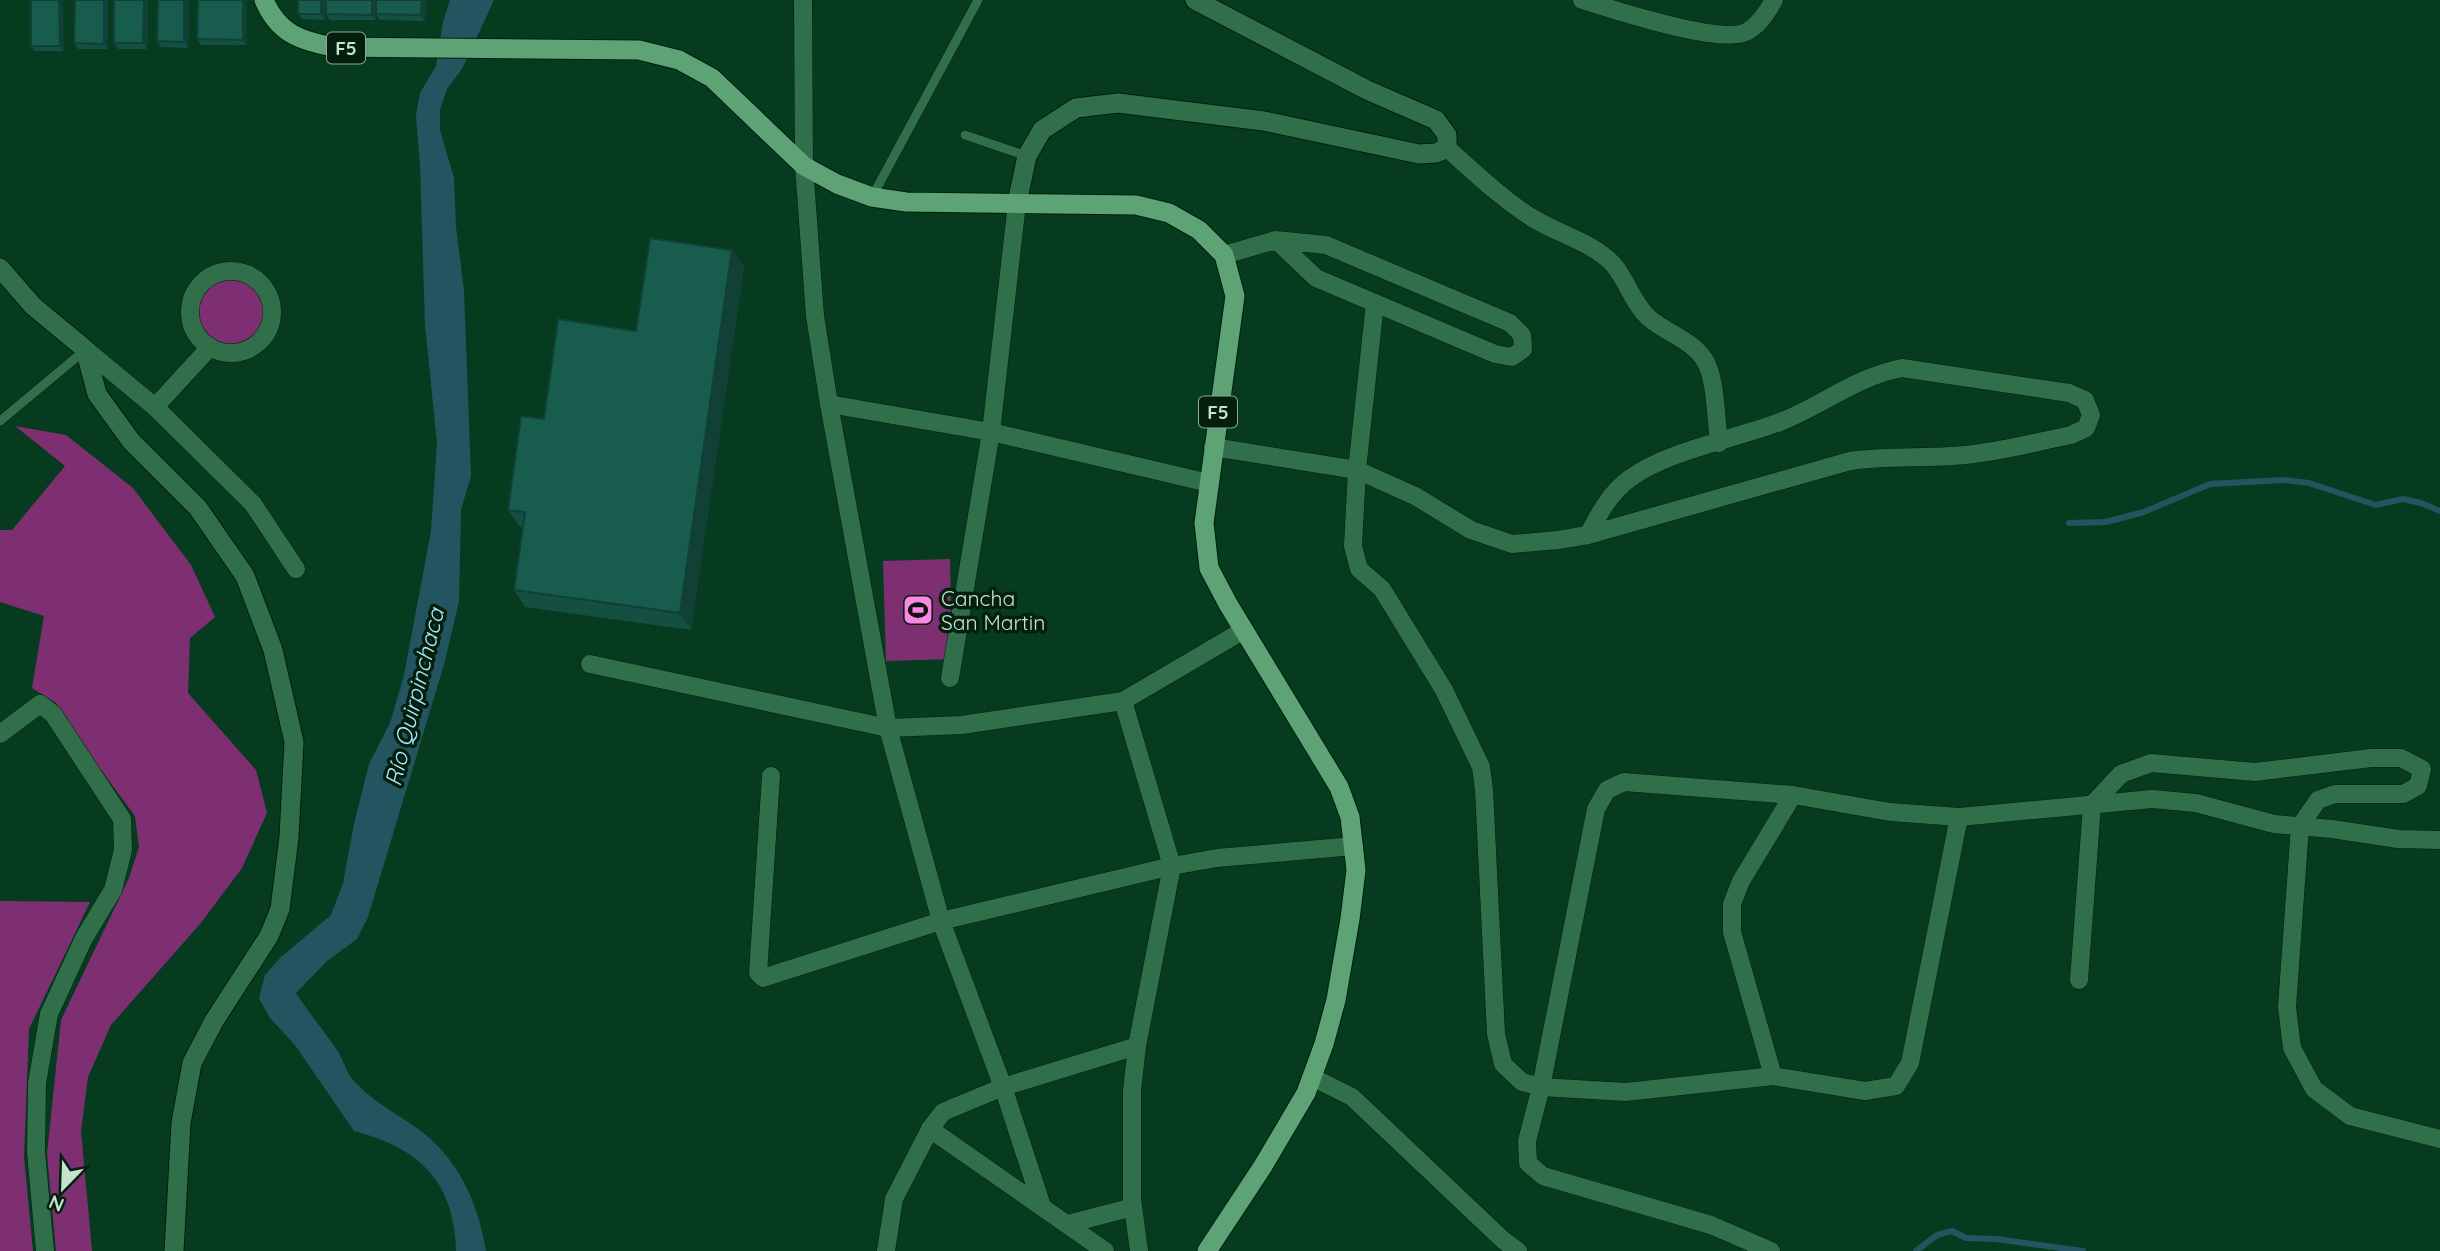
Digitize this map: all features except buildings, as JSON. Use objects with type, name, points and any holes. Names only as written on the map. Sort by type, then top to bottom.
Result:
[{"type":"highway","name":"F5","points":[[264,0],[282,29],[306,42],[334,47],[639,50],[679,60],[712,78],[804,166],[837,184],[873,197],[906,202],[1136,205],[1168,213],[1199,230],[1224,255],[1235,296],[1204,523],[1209,568],[1339,787],[1350,817],[1356,870],[1336,1000],[1306,1093],[1207,1251]]},
{"type":"street","points":[[803,0],[804,166],[814,303],[829,404],[888,728],[941,921],[1003,1087],[1042,1206]]},
{"type":"street","points":[[1195,0],[1367,90],[1436,120],[1447,135],[1447,148],[1510,204],[1585,244],[1613,264],[1644,314],[1661,329],[1689,343],[1705,360],[1710,377],[1719,443]]},
{"type":"street","points":[[1582,0],[1638,8],[1713,35],[1745,33],[1768,12],[1774,0]]},
{"type":"street","points":[[950,678],[991,432],[1017,204],[1027,156],[1042,130],[1076,108],[1118,103],[1264,121],[1419,154],[1436,153],[1447,148]]},
{"type":"street","points":[[1224,255],[1276,240],[1326,245],[1510,323],[1522,335],[1523,349],[1512,357],[1495,354],[1316,278],[1276,240]]},
{"type":"street","points":[[0,268],[33,306],[155,407],[253,504],[296,569]]},
{"type":"street","points":[[231,271],[256,280],[271,303],[268,329],[260,340],[249,348],[222,352],[210,347],[192,327],[191,301],[197,288],[218,273],[231,271]]},
{"type":"street","points":[[1375,303],[1357,470],[1353,546],[1359,569],[1382,589],[1444,690],[1481,766],[1496,1034],[1503,1065],[1522,1082],[1541,1087],[1626,1092],[1773,1076],[1865,1091],[1896,1086],[1910,1063],[1959,817]]},
{"type":"street","points":[[155,407],[210,347]]},
{"type":"street","points":[[85,349],[97,394],[131,441],[198,508],[245,576],[273,650],[294,742],[289,837],[280,909],[269,936],[214,1021],[192,1063],[181,1123],[174,1251]]},
{"type":"street","points":[[1213,447],[1357,470],[1415,496],[1471,530],[1512,544],[1588,535],[1850,461],[1875,457],[1967,455],[2071,435],[2085,428],[2091,415],[2085,400],[2069,393],[1902,368],[1880,372],[1792,417],[1661,461],[1629,479],[1605,502],[1588,535]]},
{"type":"street","points":[[829,404],[991,432],[1209,483]]},
{"type":"street","points":[[590,664],[888,728],[961,725],[1124,701],[1244,630]]},
{"type":"street","points":[[1124,701],[1172,866],[1137,1046],[1132,1091],[1133,1207],[1139,1251]]},
{"type":"street","points":[[0,734],[40,704],[53,714],[122,820],[123,850],[113,890],[84,939],[48,1014],[37,1083],[36,1152],[46,1251]]},
{"type":"street","points":[[2079,980],[2092,805],[2121,774],[2151,763],[2255,772],[2371,758],[2401,758],[2422,769],[2418,786],[2403,794],[2335,794],[2318,800],[2300,826],[2287,1007],[2292,1048],[2314,1089],[2350,1116],[2440,1139]]},
{"type":"street","points":[[771,776],[758,973],[763,978],[941,921],[1172,866],[1217,858],[1354,846]]},
{"type":"street","points":[[1771,1251],[1711,1225],[1543,1176],[1528,1163],[1527,1141],[1541,1087],[1596,809],[1607,790],[1624,782],[1793,795],[1890,812],[1959,817],[2152,799],[2196,803],[2274,824],[2398,839],[2440,840]]},
{"type":"street","points":[[1773,1076],[1732,932],[1732,904],[1741,881],[1793,795]]},
{"type":"street","points":[[886,1251],[894,1199],[930,1129],[943,1112],[1003,1087],[1137,1046]]},
{"type":"street","points":[[1312,1077],[1352,1097],[1503,1240],[1518,1251]]},
{"type":"street","points":[[930,1129],[1104,1251]]},
{"type":"street","points":[[1068,1224],[1133,1207]]},
{"type":"lane","points":[[873,197],[978,0]]},
{"type":"lane","points":[[965,135],[1027,156]]},
{"type":"lane","points":[[0,421],[85,349]]},
{"type":"shaded area","points":[[225,279],[237,279],[249,284],[259,294],[264,312],[262,325],[249,340],[237,345],[225,345],[213,340],[203,330],[198,318],[198,306],[203,294],[213,284]]},
{"type":"shaded area","points":[[15,426],[66,435],[133,488],[191,565],[215,617],[190,638],[188,693],[256,770],[267,813],[242,868],[200,924],[111,1025],[88,1077],[81,1131],[92,1251],[56,1251],[47,1154],[61,1020],[129,878],[139,847],[135,816],[56,703],[32,688],[44,616],[0,602],[0,530],[12,530],[65,466]]},
{"type":"shaded area","name":"Cancha San Martin","points":[[950,559],[952,659],[886,661],[883,561]]},
{"type":"shaded area","points":[[0,901],[90,902],[29,1029],[24,1157],[33,1251],[0,1251]]},
{"type":"water","name":"Río Quirpinchaca","points":[[450,0],[494,0],[462,69],[447,89],[440,110],[440,130],[454,178],[456,227],[464,290],[471,476],[461,510],[459,601],[445,661],[368,917],[357,939],[327,961],[296,993],[337,1050],[359,1087],[421,1131],[435,1143],[457,1170],[478,1216],[486,1251],[456,1251],[454,1227],[448,1206],[440,1187],[429,1172],[415,1158],[398,1147],[354,1131],[295,1045],[270,1018],[259,998],[265,975],[280,958],[331,915],[343,883],[369,764],[390,723],[404,675],[431,531],[437,443],[425,325],[416,115],[420,93],[436,66],[443,22]]},
{"type":"waterway","points":[[2069,523],[2106,522],[2144,512],[2210,484],[2283,480],[2309,483],[2376,505],[2403,499],[2440,511]]},
{"type":"waterway","points":[[1916,1251],[1937,1235],[1952,1231],[1966,1238],[1996,1239],[2083,1251]]},
{"type":"place","name":"Cancha San Martin","points":[[918,610]]}]
